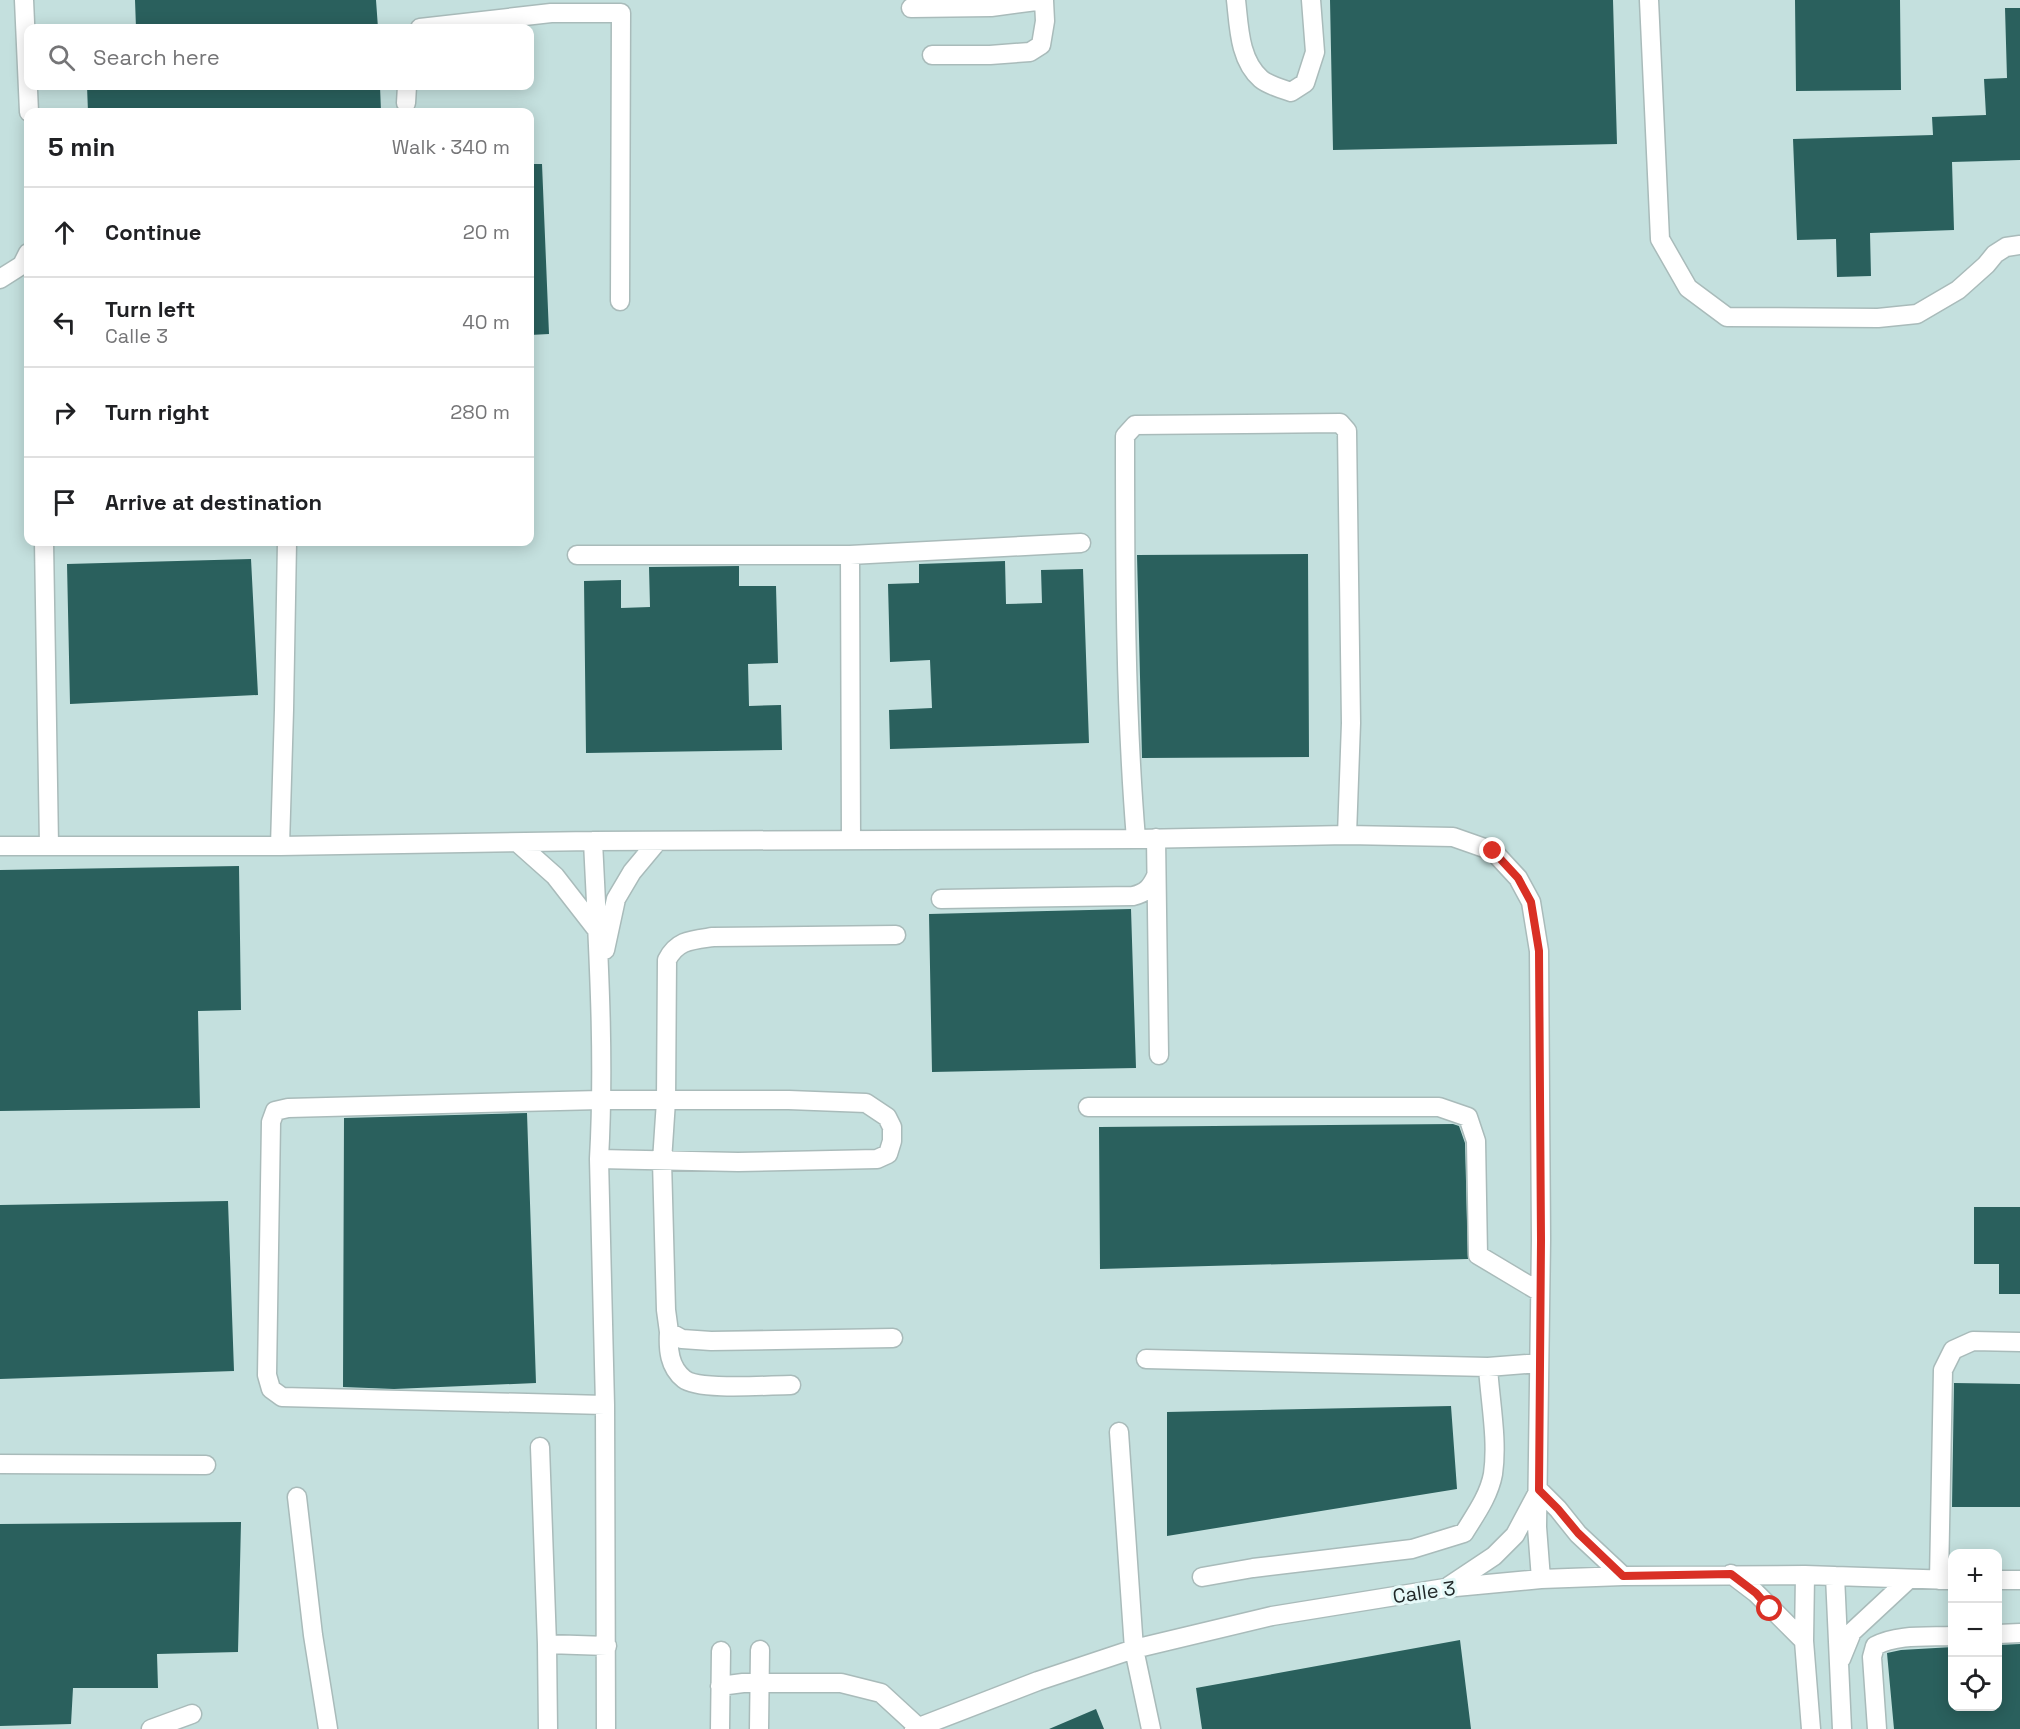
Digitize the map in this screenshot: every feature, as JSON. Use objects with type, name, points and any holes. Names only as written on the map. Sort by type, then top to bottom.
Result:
[{"type":"street","points":[[24,0],[25,24]]},
{"type":"street","points":[[911,8],[991,7],[1044,0],[1045,21],[1041,45],[1030,52],[932,55]]},
{"type":"street","points":[[1236,0],[1240,37],[1246,58],[1261,80],[1291,92],[1305,83],[1315,52],[1311,0]]},
{"type":"street","points":[[1650,0],[1660,240],[1688,288],[1727,317],[1878,318],[1917,314],[1958,290],[1995,254],[2006,247],[2020,244]]},
{"type":"street","points":[[455,24],[620,7],[620,301]]},
{"type":"street","points":[[28,90],[29,108]]},
{"type":"street","points":[[0,279],[22,265],[24,261]]},
{"type":"street","points":[[1136,839],[1131,788],[1125,629],[1125,436],[1135,425],[1340,423],[1347,430],[1351,723],[1347,835]]},
{"type":"street","points":[[577,555],[850,555],[1082,543]]},
{"type":"street","points":[[44,546],[49,845]]},
{"type":"street","points":[[280,846],[287,546]]},
{"type":"street","points":[[850,555],[851,840]]},
{"type":"street","points":[[0,846],[280,846],[423,843],[1136,839],[1347,835],[1453,837],[1493,851],[1518,878],[1531,902],[1539,951],[1540,1292],[1537,1527],[1541,1579]]},
{"type":"street","points":[[1156,838],[1159,1055]]},
{"type":"street","points":[[593,842],[600,972],[598,1159],[605,1405],[607,1646],[605,1720],[613,1729]]},
{"type":"street","points":[[600,972],[616,899],[632,872],[657,842]]},
{"type":"street","points":[[519,844],[555,876],[597,930]]},
{"type":"street","points":[[940,899],[1133,896],[1151,887],[1156,876]]},
{"type":"street","points":[[791,1385],[702,1385],[684,1379],[672,1364],[668,1350],[669,1332],[666,1310],[662,1161],[666,1101],[667,960],[673,949],[689,940],[712,937],[896,935]]},
{"type":"street","points":[[598,1159],[738,1162],[877,1159],[888,1154],[892,1141],[892,1127],[887,1117],[866,1103],[789,1100],[600,1100],[288,1108],[275,1111],[271,1122],[267,1375],[271,1389],[282,1397],[605,1405]]},
{"type":"street","points":[[1088,1107],[1439,1107],[1468,1117],[1476,1141],[1478,1255],[1540,1292]]},
{"type":"street","points":[[669,1332],[682,1339],[711,1341],[893,1338]]},
{"type":"street","points":[[1946,1580],[1943,1370],[1953,1350],[1973,1341],[2020,1342]]},
{"type":"street","points":[[1146,1359],[1488,1366],[1539,1363]]},
{"type":"street","points":[[1202,1577],[1253,1568],[1412,1550],[1464,1533],[1484,1500],[1492,1476],[1494,1444],[1488,1366]]},
{"type":"street","points":[[1119,1432],[1134,1649],[1151,1729]]},
{"type":"street","points":[[540,1447],[548,1729]]},
{"type":"street","points":[[0,1464],[206,1465]]},
{"type":"street","points":[[1539,1490],[1578,1533],[1623,1576]]},
{"type":"street","points":[[1445,1588],[1494,1556],[1515,1535],[1539,1490]]},
{"type":"street","points":[[297,1497],[313,1635],[328,1729]]},
{"type":"street","points":[[1731,1574],[1756,1593],[1804,1641]]},
{"type":"street","name":"Calle 3","points":[[916,1728],[1038,1681],[1134,1649],[1272,1616],[1445,1588],[1541,1579],[1731,1574],[1946,1580]]},
{"type":"street","points":[[1805,1575],[1804,1641],[1811,1729]]},
{"type":"street","points":[[1835,1576],[1842,1729]]},
{"type":"street","points":[[1838,1667],[1852,1632],[1909,1579]]},
{"type":"street","points":[[2002,1580],[2020,1580]]},
{"type":"street","points":[[2002,1634],[2020,1633]]},
{"type":"street","points":[[1877,1729],[1872,1657],[1875,1646],[1882,1642],[1910,1638],[1948,1636]]},
{"type":"street","points":[[547,1644],[607,1646]]},
{"type":"street","points":[[759,1729],[760,1650]]},
{"type":"street","points":[[720,1729],[721,1651]]},
{"type":"street","points":[[720,1686],[759,1683],[841,1683],[881,1693],[916,1728]]},
{"type":"street","points":[[151,1729],[192,1714]]},
{"type":"shaded area","points":[[0,0],[2020,0],[2020,1729],[0,1729]]},
{"type":"building","points":[[135,0],[376,0],[378,24],[136,24]]},
{"type":"building","points":[[1330,0],[1613,0],[1617,144],[1333,150]]},
{"type":"building","points":[[1795,0],[1900,0],[1901,90],[1796,91]]},
{"type":"building","points":[[2005,8],[2020,8],[2020,160],[1952,162],[1954,230],[1870,233],[1871,276],[1837,277],[1836,239],[1797,240],[1793,139],[1933,135],[1932,117],[1986,115],[1984,79],[2007,78]]},
{"type":"building","points":[[87,90],[380,90],[381,108],[88,108]]},
{"type":"building","points":[[534,164],[542,164],[549,334],[534,335]]},
{"type":"building","points":[[1308,554],[1309,757],[1142,758],[1137,555]]},
{"type":"building","points":[[251,559],[258,695],[70,704],[67,564]]},
{"type":"building","points":[[1005,561],[1006,604],[1042,603],[1041,570],[1083,569],[1089,743],[890,749],[889,710],[932,708],[930,660],[890,662],[888,584],[919,583],[919,564]]},
{"type":"building","points":[[739,566],[739,586],[776,586],[778,663],[748,664],[749,706],[781,705],[782,750],[586,753],[584,581],[621,580],[621,608],[650,607],[649,567]]},
{"type":"building","points":[[239,866],[241,1010],[198,1011],[200,1108],[0,1111],[0,870]]},
{"type":"building","points":[[1131,909],[1136,1068],[932,1072],[929,914]]},
{"type":"building","points":[[527,1113],[536,1383],[394,1389],[343,1387],[344,1118]]},
{"type":"building","points":[[1453,1124],[1459,1126],[1465,1143],[1468,1259],[1100,1269],[1099,1127]]},
{"type":"building","points":[[228,1201],[234,1371],[0,1379],[0,1205]]},
{"type":"building","points":[[1974,1207],[2020,1207],[2020,1294],[1999,1294],[1999,1264],[1974,1264]]},
{"type":"building","points":[[1954,1383],[2020,1384],[2020,1507],[1952,1507]]},
{"type":"building","points":[[1451,1406],[1457,1489],[1167,1536],[1167,1412]]},
{"type":"building","points":[[241,1522],[238,1652],[157,1654],[158,1688],[73,1688],[71,1724],[0,1726],[0,1524]]},
{"type":"building","points":[[1460,1640],[1471,1729],[1202,1729],[1196,1688]]},
{"type":"building","points":[[2020,1644],[2020,1729],[1894,1729],[1887,1653],[1948,1647],[1948,1711],[2002,1711],[2002,1645]]},
{"type":"building","points":[[1096,1709],[1104,1729],[1049,1729]]},
{"type":"route","points":[[1493,851],[1518,878],[1531,902],[1539,951],[1541,1240],[1539,1490],[1578,1533],[1623,1576],[1731,1574],[1756,1593],[1770,1609]]}]
